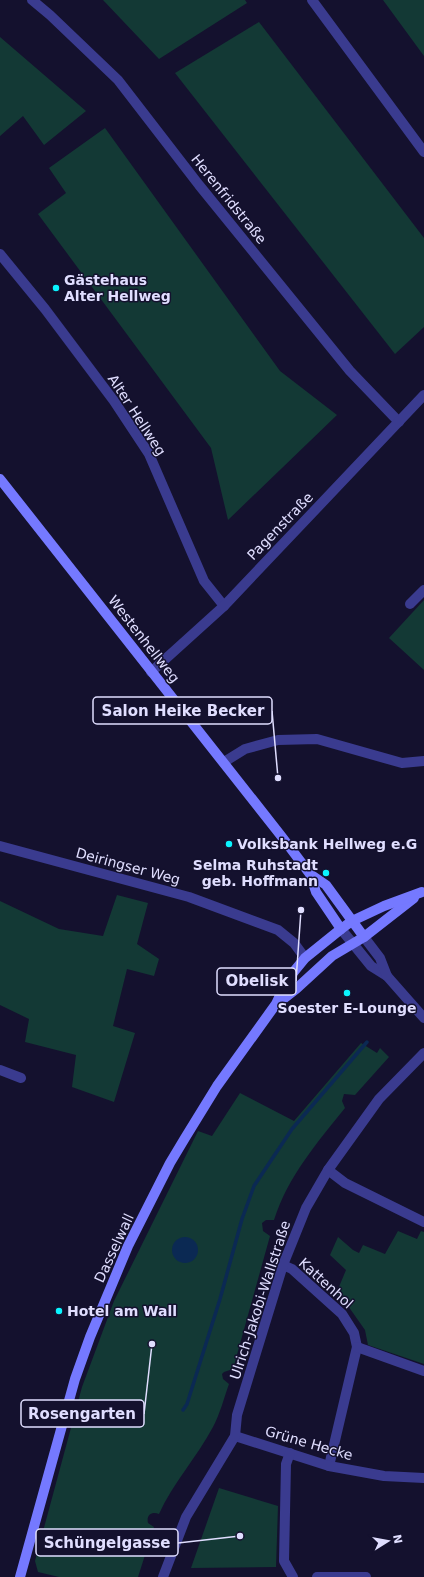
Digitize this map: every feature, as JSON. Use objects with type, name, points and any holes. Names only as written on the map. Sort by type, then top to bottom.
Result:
[{"type":"street","name":"Herenfridstraße","points":[[32,0],[50,15],[118,80],[199,184],[350,371],[399,422]]},
{"type":"street","points":[[312,0],[424,152]]},
{"type":"street","name":"Alter Hellweg","points":[[0,254],[45,309],[114,401],[149,454],[204,581],[224,606]]},
{"type":"street","name":"Pagenstraße","points":[[151,672],[224,606],[424,395]]},
{"type":"street","name":"Westenhellweg","points":[[0,479],[151,672],[224,762],[310,874],[326,885],[364,937]]},
{"type":"street","points":[[410,604],[424,590]]},
{"type":"street","points":[[224,762],[245,749],[278,740],[317,739],[402,763],[424,761]]},
{"type":"street","name":"Deiringser Weg","points":[[0,846],[189,897],[278,930],[294,943],[305,958]]},
{"type":"street","name":"Westenhellweg","points":[[310,874],[316,892],[341,929]]},
{"type":"street","name":"Dasselwall","points":[[276,1004],[296,989],[332,956],[364,937],[423,891]]},
{"type":"street","name":"Dasselwall","points":[[20,1577],[75,1379],[90,1337],[122,1261],[170,1163],[184,1138],[217,1086],[276,1004],[287,980],[305,958],[352,921],[384,906],[423,891]]},
{"type":"street","points":[[341,929],[371,966],[387,976],[421,1015]]},
{"type":"street","points":[[364,937],[380,958],[387,976]]},
{"type":"street","name":"Ulrich-Jakobi-Wallstraße","points":[[164,1577],[186,1517],[236,1436],[237,1415],[283,1265],[306,1208],[328,1170],[379,1099],[424,1053]]},
{"type":"street","points":[[0,1070],[21,1078]]},
{"type":"street","points":[[328,1170],[345,1183],[424,1222]]},
{"type":"street","name":"Kattenhol","points":[[283,1265],[292,1269],[342,1314],[354,1333],[357,1346]]},
{"type":"street","points":[[329,1466],[357,1346],[424,1371]]},
{"type":"street","name":"Grüne Hecke","points":[[236,1436],[329,1466],[384,1476],[424,1478]]},
{"type":"street","points":[[290,1453],[286,1464],[284,1561],[293,1577]]},
{"type":"street","points":[[317,1577],[366,1577]]},
{"type":"green space","points":[[103,0],[245,0],[247,3],[159,59]]},
{"type":"green space","points":[[383,0],[424,0],[424,56]]},
{"type":"green space","points":[[259,22],[424,238],[424,327],[395,354],[175,73]]},
{"type":"green space","points":[[0,37],[86,111],[44,145],[23,116],[0,136]]},
{"type":"green space","points":[[105,128],[280,371],[337,415],[228,520],[211,448],[38,214],[66,193],[49,168]]},
{"type":"green space","points":[[424,600],[424,670],[389,638]]},
{"type":"green space","points":[[117,895],[148,903],[137,944],[159,959],[154,976],[127,969],[113,1026],[135,1033],[114,1102],[72,1087],[76,1055],[25,1042],[29,1019],[0,1005],[0,901],[59,929],[103,936]]},
{"type":"green space","points":[[361,1043],[377,1053],[380,1048],[389,1057],[355,1095],[344,1094],[342,1101],[345,1108],[295,1174],[274,1220],[266,1220],[262,1223],[263,1231],[270,1236],[233,1369],[222,1374],[223,1379],[229,1384],[222,1406],[207,1438],[171,1492],[159,1514],[152,1513],[148,1518],[148,1523],[154,1527],[138,1577],[59,1577],[38,1572],[35,1561],[82,1387],[114,1301],[198,1131],[212,1136],[240,1093],[294,1121]]},
{"type":"green space","points":[[398,1231],[417,1239],[421,1231],[424,1232],[424,1364],[368,1345],[365,1330],[346,1303],[336,1294],[346,1270],[330,1255],[338,1237],[353,1250],[359,1253],[363,1245],[385,1254]]},
{"type":"green space","points":[[219,1488],[278,1506],[276,1567],[191,1568]]},
{"type":"water","points":[[185,1237],[195,1240],[198,1250],[195,1260],[185,1263],[175,1260],[172,1250],[175,1240]]},
{"type":"waterway","points":[[183,1410],[187,1404],[220,1299],[242,1219],[254,1186],[292,1129],[367,1042]]},
{"type":"place","name":"Gästehaus Alter Hellweg","points":[[56,288]]},
{"type":"place","name":"Salon Heike Becker","points":[[278,778]]},
{"type":"place","name":"Volksbank Hellweg e.G","points":[[229,844]]},
{"type":"place","name":"Selma Ruhstadt geb. Hoffmann","points":[[326,873]]},
{"type":"place","name":"Obelisk","points":[[301,910]]},
{"type":"place","name":"Soester E-Lounge","points":[[347,993]]},
{"type":"place","name":"Hotel am Wall","points":[[59,1311]]},
{"type":"place","name":"Rosengarten","points":[[152,1344]]},
{"type":"place","name":"Schüngelgasse","points":[[240,1536]]}]
